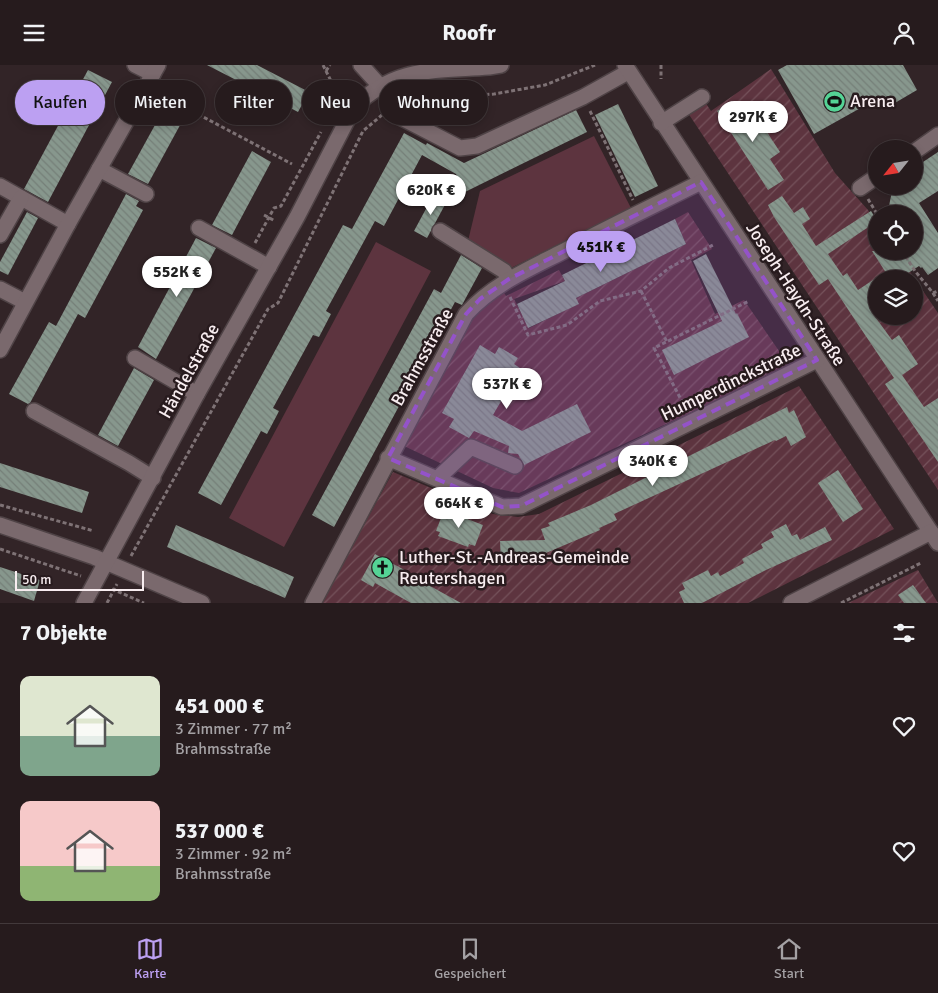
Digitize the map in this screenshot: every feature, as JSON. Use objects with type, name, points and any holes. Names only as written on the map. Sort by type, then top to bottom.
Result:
[{"type":"street","points":[[0,350],[68,224],[152,76],[135,65]]},
{"type":"street","points":[[361,65],[379,85]]},
{"type":"street","name":"Händelstraße","points":[[392,80],[418,72],[501,65]]},
{"type":"street","points":[[415,125],[460,148],[477,146],[583,97],[626,68]]},
{"type":"street","name":"Joseph-Haydn-Straße","points":[[626,68],[935,537]]},
{"type":"street","name":"Händelstraße","points":[[84,603],[197,394],[269,267],[354,107],[379,87]]},
{"type":"street","points":[[662,123],[702,97]]},
{"type":"street","points":[[923,145],[938,135]]},
{"type":"street","points":[[99,169],[146,195]]},
{"type":"street","name":"Brahmsstraße","points":[[313,603],[388,458],[466,314],[480,299],[506,281],[700,182]]},
{"type":"street","points":[[860,188],[868,182]]},
{"type":"street","points":[[0,186],[68,224]]},
{"type":"street","points":[[0,235],[21,198]]},
{"type":"street","points":[[199,228],[269,267]]},
{"type":"street","points":[[440,231],[504,271],[506,281]]},
{"type":"street","points":[[0,289],[25,302]]},
{"type":"street","points":[[134,358],[197,394]]},
{"type":"street","name":"Humperdinckstraße","points":[[388,458],[502,507],[521,506],[817,360]]},
{"type":"street","points":[[34,411],[153,478]]},
{"type":"street","points":[[438,478],[472,447],[515,466]]},
{"type":"street","points":[[0,525],[107,562],[202,603]]},
{"type":"street","points":[[790,603],[935,537]]},
{"type":"path","points":[[323,65],[332,80]]},
{"type":"path","points":[[326,72],[330,65]]},
{"type":"path","points":[[488,94],[544,85],[594,65]]},
{"type":"path","points":[[661,65],[661,79]]},
{"type":"path","points":[[152,76],[292,164]]},
{"type":"path","points":[[583,97],[638,212]]},
{"type":"path","points":[[107,603],[268,309],[278,303],[363,131],[377,118]]},
{"type":"path","points":[[264,215],[275,221]]},
{"type":"path","points":[[506,281],[528,335],[567,325],[600,301],[641,291],[668,269],[713,245]]},
{"type":"path","points":[[908,260],[938,301]]},
{"type":"path","points":[[641,291],[667,342]]},
{"type":"path","points":[[933,293],[938,291]]},
{"type":"path","points":[[693,422],[654,348],[749,301]]},
{"type":"path","points":[[0,505],[94,531]]},
{"type":"path","points":[[0,549],[72,573]]},
{"type":"path","points":[[840,603],[921,563]]},
{"type":"path","points":[[120,593],[144,603]]},
{"type":"highlighted area","points":[[701,182],[817,360],[521,506],[502,507],[388,458],[466,314],[480,299],[509,279]]},
{"type":"shaded area","points":[[771,69],[835,173],[868,210],[868,260],[902,260],[909,270],[868,270],[868,325],[923,325],[923,291],[938,313],[938,490],[688,113],[705,102],[711,111]]},
{"type":"shaded area","points":[[594,136],[631,208],[507,270],[468,241],[480,191]]},
{"type":"shaded area","points":[[688,212],[712,249],[691,260],[715,314],[744,300],[788,364],[696,410],[519,493],[493,488],[404,446],[466,327],[501,288],[506,296],[559,270],[565,281],[514,299],[529,328],[578,304],[576,298],[686,244],[675,219]]},
{"type":"shaded area","points":[[376,242],[431,271],[284,547],[229,518]]},
{"type":"shaded area","points":[[799,386],[894,529],[748,603],[321,603],[393,472],[493,514],[518,517],[539,514]]},
{"type":"shaded area","points":[[918,570],[938,603],[848,603]]},
{"type":"building","points":[[207,65],[257,65],[286,80],[236,80]]},
{"type":"building","name":"Arena","points":[[787,65],[903,65],[917,90],[888,107],[882,96],[814,134],[778,70]]},
{"type":"building","points":[[88,70],[112,82],[105,95],[105,80],[83,80]]},
{"type":"building","points":[[292,83],[302,88],[302,105],[298,112],[292,109]]},
{"type":"building","points":[[732,101],[739,112],[747,107],[760,127],[763,126],[780,152],[770,159],[784,180],[768,190],[717,111]]},
{"type":"building","points":[[618,104],[658,186],[635,197],[595,115]]},
{"type":"building","points":[[576,110],[587,132],[465,192],[456,174],[422,155],[384,226],[375,221],[326,311],[331,314],[319,337],[313,335],[273,408],[279,411],[267,434],[261,431],[221,505],[198,493],[343,225],[352,229],[404,133],[464,163]]},
{"type":"building","points":[[58,125],[89,125],[48,202],[24,189]]},
{"type":"building","points":[[155,125],[180,125],[148,184],[128,174]]},
{"type":"building","points":[[252,151],[271,162],[232,235],[212,225]]},
{"type":"building","points":[[938,152],[938,191],[919,203],[920,205],[889,205],[891,195],[923,195],[923,162]]},
{"type":"building","points":[[126,194],[139,201],[136,206],[143,210],[85,318],[78,314],[28,404],[9,394],[49,322],[56,326]]},
{"type":"building","points":[[434,194],[447,201],[427,238],[414,231]]},
{"type":"building","points":[[782,196],[794,213],[803,207],[810,219],[802,224],[816,246],[868,213],[868,227],[828,254],[843,276],[847,273],[858,290],[868,283],[868,325],[881,325],[892,340],[899,335],[918,364],[902,375],[924,407],[938,398],[938,462],[885,384],[894,378],[828,279],[819,285],[768,205]]},
{"type":"building","points":[[923,209],[938,233],[938,268],[928,275],[919,266],[913,270],[884,270],[878,260],[923,260]]},
{"type":"building","points":[[27,212],[38,218],[8,275],[0,271],[0,262]]},
{"type":"building","points":[[675,219],[686,244],[576,298],[579,304],[528,328],[517,304],[565,281],[562,275]]},
{"type":"building","points":[[196,238],[216,248],[156,359],[138,347]]},
{"type":"building","points":[[706,254],[749,337],[674,375],[662,350],[722,321],[693,261]]},
{"type":"building","points":[[461,255],[482,268],[462,305],[455,302],[334,527],[312,515],[434,289],[441,293]]},
{"type":"building","points":[[480,345],[495,354],[499,347],[518,358],[514,364],[520,368],[493,415],[522,431],[577,404],[591,432],[524,465],[518,454],[508,453],[509,446],[474,431],[469,438],[449,427],[454,419],[442,413]]},
{"type":"building","points":[[134,368],[154,380],[118,446],[98,435]]},
{"type":"building","points":[[787,407],[789,413],[794,410],[806,437],[791,446],[786,436],[775,440],[614,514],[617,520],[599,528],[600,530],[546,553],[548,562],[501,563],[500,541],[545,540],[541,529],[550,526],[548,523],[591,505]]},
{"type":"building","points":[[0,463],[89,492],[82,513],[0,487]]},
{"type":"building","points":[[838,470],[863,509],[843,522],[818,483]]},
{"type":"building","points":[[444,510],[483,525],[475,546],[469,544],[468,547],[438,536],[440,532],[436,531]]},
{"type":"building","points":[[786,524],[792,536],[797,534],[800,540],[825,527],[832,540],[766,570],[702,603],[684,603],[679,592],[685,589],[682,583],[708,570],[711,576],[718,572],[720,576],[744,563],[742,559],[763,548],[761,544],[774,537],[771,532]]},
{"type":"building","points":[[176,525],[294,577],[285,598],[167,547]]},
{"type":"building","name":"Luther-St.-Andreas-Gemeinde Reutershagen","points":[[375,554],[461,603],[411,603],[375,583],[373,587],[361,580]]},
{"type":"building","points":[[0,567],[40,580],[34,601],[0,589]]},
{"type":"building","points":[[913,585],[926,603],[904,603],[898,595]]},
{"type":"place","name":"Arena","points":[[834,101]]},
{"type":"place","name":"Luther-St.-Andreas-Gemeinde Reutershagen","points":[[383,567]]}]
